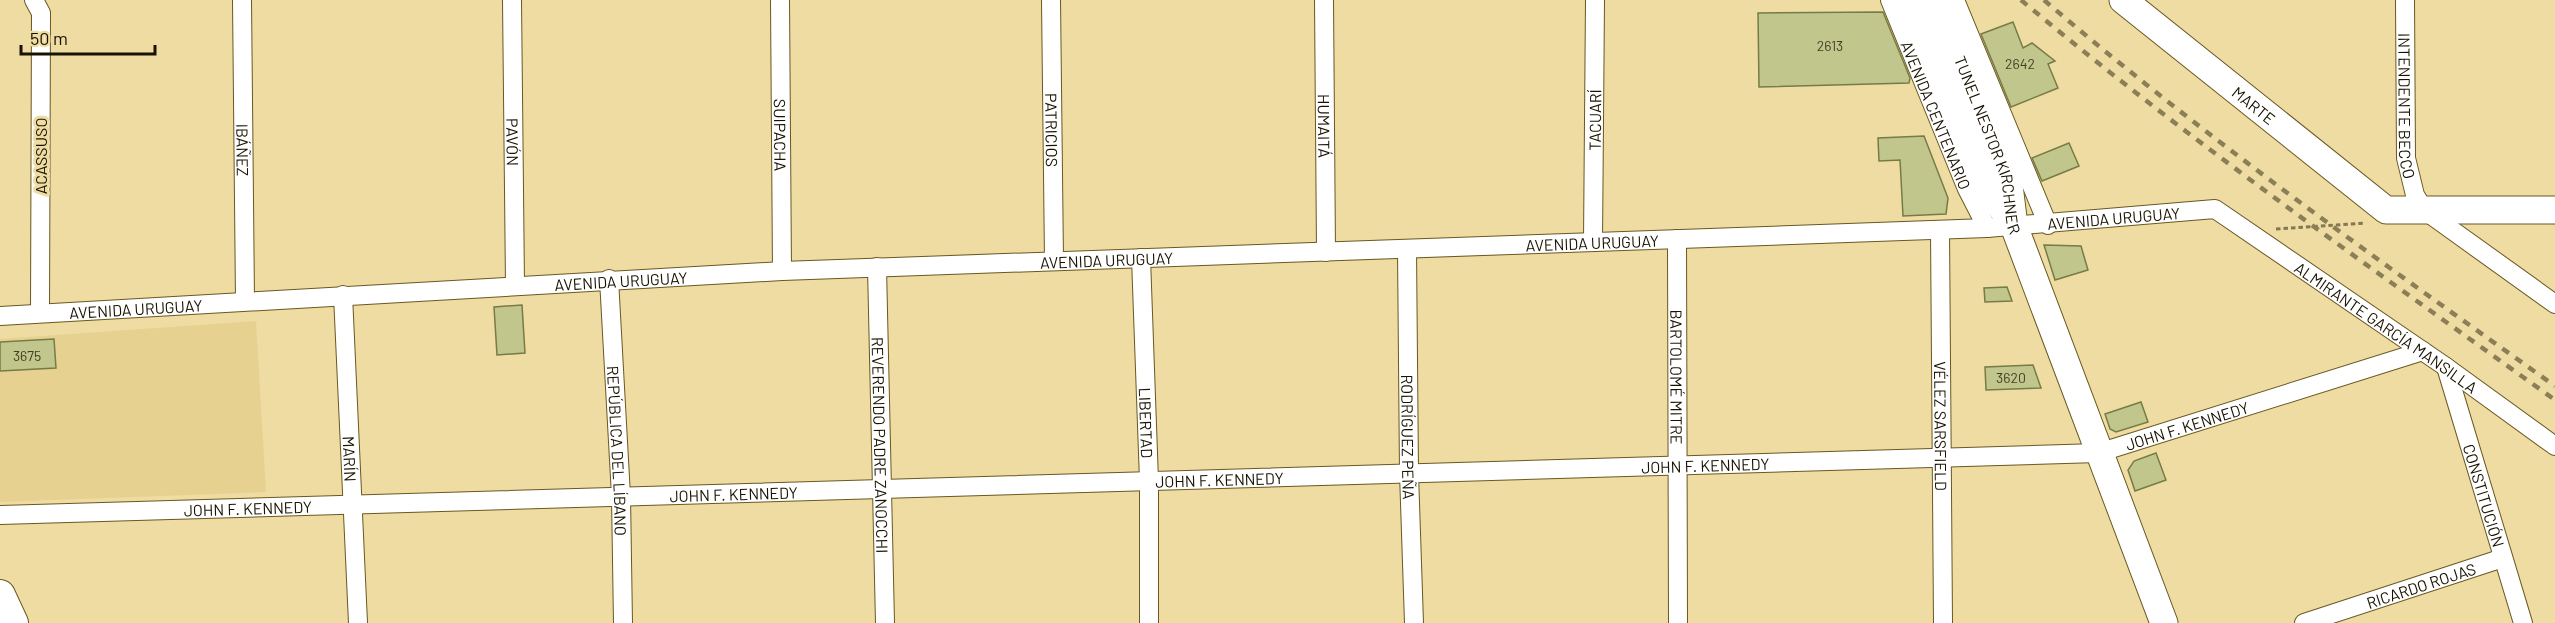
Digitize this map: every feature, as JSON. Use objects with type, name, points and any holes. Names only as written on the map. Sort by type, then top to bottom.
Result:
[{"type":"main road","name":"TUNEL NESTOR KIRCHNER","points":[[1912,0],[1988,188],[2014,226]]},
{"type":"main road","name":"TUNEL NESTOR KIRCHNER","points":[[1938,0],[2008,177],[2014,226]]},
{"type":"main road","name":"MARTE","points":[[2129,2],[2386,210]]},
{"type":"main road","points":[[2386,210],[2555,210]]},
{"type":"main road","points":[[2014,226],[2164,623]]},
{"type":"main road","points":[[0,595],[13,623]]},
{"type":"street","name":"ACASSUSO","points":[[34,0],[41,14],[40,314]]},
{"type":"street","name":"IBÁÑEZ","points":[[242,0],[245,301]]},
{"type":"street","name":"PAVÓN","points":[[512,0],[515,285]]},
{"type":"street","name":"SUIPACHA","points":[[780,0],[782,271]]},
{"type":"street","name":"PATRICIOS","points":[[1051,0],[1054,261]]},
{"type":"street","name":"HUMAITÁ","points":[[1324,0],[1326,252]]},
{"type":"street","name":"TACUARÍ","points":[[1593,242],[1595,0]]},
{"type":"street","name":"AVENIDA CENTENARIO","points":[[1890,0],[1967,189],[1987,228]]},
{"type":"street","points":[[1955,0],[2048,225]]},
{"type":"street","name":"INTENDENTE BECCO","points":[[2404,0],[2406,158],[2415,195],[2424,210]]},
{"type":"street","name":"AVENIDA URUGUAY","points":[[0,316],[609,279],[782,271],[1987,228],[2048,225],[2215,209]]},
{"type":"street","name":"ALMIRANTE GARCÍA MANSILLA","points":[[2215,209],[2446,367],[2555,446]]},
{"type":"street","points":[[2424,210],[2555,304]]},
{"type":"street","name":"VÉLEZ SARSFIELD","points":[[1940,230],[1943,623]]},
{"type":"street","name":"BARTOLOMÉ MITRE","points":[[1677,239],[1678,623]]},
{"type":"street","name":"RODRÍGUEZ PEÑA","points":[[1407,249],[1409,473],[1414,623]]},
{"type":"street","name":"LIBERTAD","points":[[1141,258],[1149,481],[1149,623]]},
{"type":"street","name":"REVERENDO PADRE ZANOCCHI","points":[[877,267],[885,623]]},
{"type":"street","name":"REPÚBLICA DEL LÍBANO","points":[[609,279],[621,496],[623,623]]},
{"type":"street","name":"MARÍN","points":[[343,295],[358,623]]},
{"type":"street","name":"JOHN F. KENNEDY","points":[[0,515],[2098,453],[2423,351]]},
{"type":"street","name":"CONSTITUCIÓN","points":[[2446,367],[2523,623]]},
{"type":"street","name":"RICARDO ROJAS","points":[[2304,623],[2503,558]]},
{"type":"path","points":[[2247,231],[2374,222],[2386,210]]},
{"type":"shaded area","points":[[256,321],[266,492],[0,502],[0,339]]},
{"type":"building","points":[[1883,12],[1910,78],[1909,83],[1759,87],[1758,13]]},
{"type":"building","points":[[2013,22],[2023,48],[2032,43],[2055,61],[2048,64],[2058,88],[2011,107],[1981,34]]},
{"type":"building","points":[[1924,136],[1948,198],[1946,214],[1903,216],[1900,160],[1879,161],[1878,138]]},
{"type":"building","points":[[2069,143],[2079,166],[2042,181],[2032,158]]},
{"type":"building","points":[[2044,245],[2081,246],[2088,270],[2055,280]]},
{"type":"building","points":[[2007,287],[2012,301],[1985,302],[1984,288]]},
{"type":"building","points":[[522,305],[525,353],[497,355],[494,307]]},
{"type":"building","points":[[54,339],[56,368],[0,371],[0,342]]},
{"type":"building","points":[[2033,365],[2041,388],[1986,390],[1985,367]]},
{"type":"building","points":[[2141,402],[2148,422],[2116,432],[2110,429],[2105,414]]},
{"type":"building","points":[[2156,453],[2166,480],[2135,491],[2128,470],[2134,461]]},
{"type":"railway","points":[[2021,0],[2217,155],[2555,400]]},
{"type":"railway","points":[[2044,0],[2231,151],[2555,386]]}]
